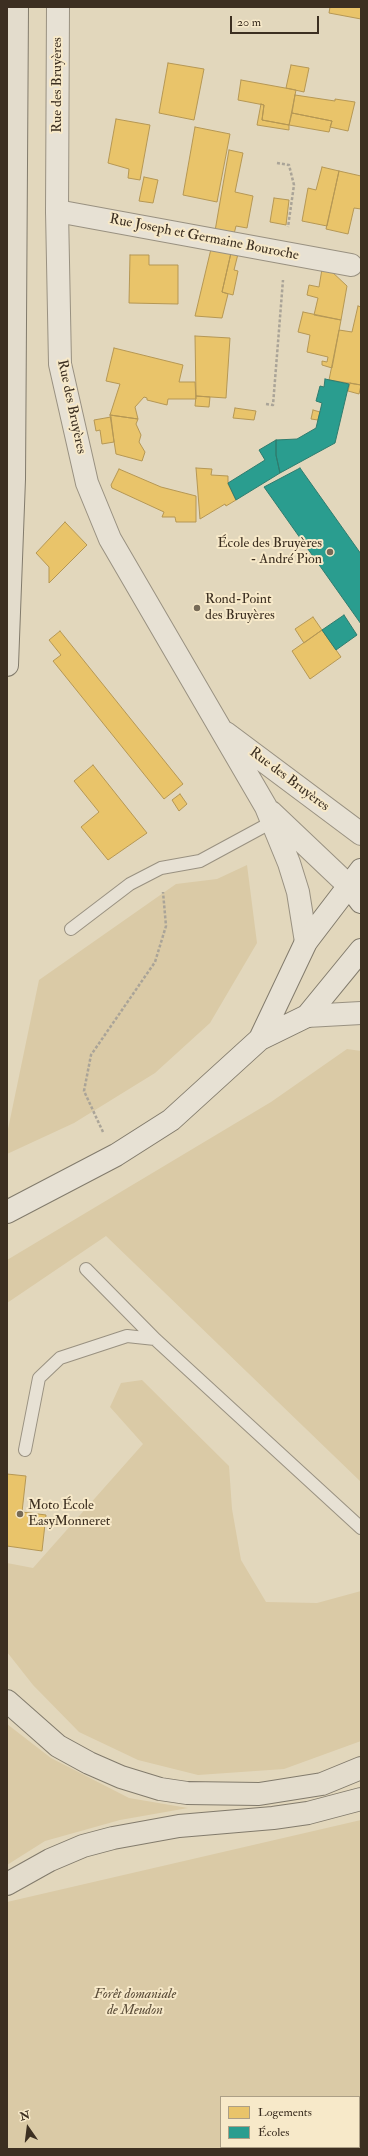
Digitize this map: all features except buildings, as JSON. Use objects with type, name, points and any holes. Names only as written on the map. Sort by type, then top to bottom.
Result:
[{"type":"highway","points":[[7,665],[14,479],[17,7]]},
{"type":"highway","points":[[7,1701],[58,1746],[89,1763],[121,1777],[160,1789],[187,1793],[260,1794],[322,1784],[361,1768]]},
{"type":"highway","points":[[7,1884],[50,1860],[83,1846],[114,1838],[179,1826],[273,1818],[308,1813],[361,1800]]},
{"type":"street","name":"Rue des Bruyères","points":[[58,7],[60,364],[87,483],[110,539],[269,815],[289,863],[298,892],[306,942]]},
{"type":"street","name":"Rue Joseph et Germaine Bouroche","points":[[58,211],[351,265]]},
{"type":"street","name":"Rue des Bruyères","points":[[217,726],[361,834]]},
{"type":"street","name":"Rue des Bruyères","points":[[269,815],[357,886]]},
{"type":"street","points":[[260,1039],[306,942],[357,886]]},
{"type":"street","points":[[307,1016],[361,950]]},
{"type":"street","points":[[7,1212],[116,1155],[171,1120],[260,1039],[307,1016],[361,1013]]},
{"type":"lane","points":[[71,929],[130,884],[161,868],[200,861],[269,815]]},
{"type":"lane","points":[[86,1268],[155,1339],[361,1528]]},
{"type":"lane","points":[[25,1450],[39,1378],[60,1358],[127,1336],[155,1339]]},
{"type":"path","points":[[266,404],[273,405],[285,254],[294,185],[289,166],[277,163]]},
{"type":"path","points":[[116,1155],[102,1130],[84,1091],[91,1056],[155,962],[166,926],[161,868]]},
{"type":"green space","points":[[247,865],[257,943],[210,1023],[155,1073],[74,1123],[7,1154],[7,1134],[39,980],[176,884],[217,879]]},
{"type":"green space","points":[[347,1049],[361,1051],[361,1482],[106,1236],[7,1303],[7,1260],[271,1102]]},
{"type":"green space","points":[[142,1380],[229,1466],[232,1509],[241,1560],[266,1602],[317,1603],[361,1591],[361,1741],[284,1769],[198,1775],[138,1760],[79,1732],[33,1685],[7,1652],[7,1563],[33,1568],[143,1444],[110,1407],[121,1383]]},
{"type":"green space","points":[[7,1724],[51,1758],[129,1798],[188,1808],[120,1820],[45,1841],[7,1865]]},
{"type":"green space","name":"Forêt domaniale de Meudon","points":[[361,1820],[361,2149],[7,2149],[7,1902]]},
{"type":"place","name":"École des Bruyères - André Pion","points":[[330,552]]},
{"type":"place","name":"Rond-Point des Bruyères","points":[[197,608]]},
{"type":"place","name":"Moto École EasyMonneret","points":[[20,1514]]}]
